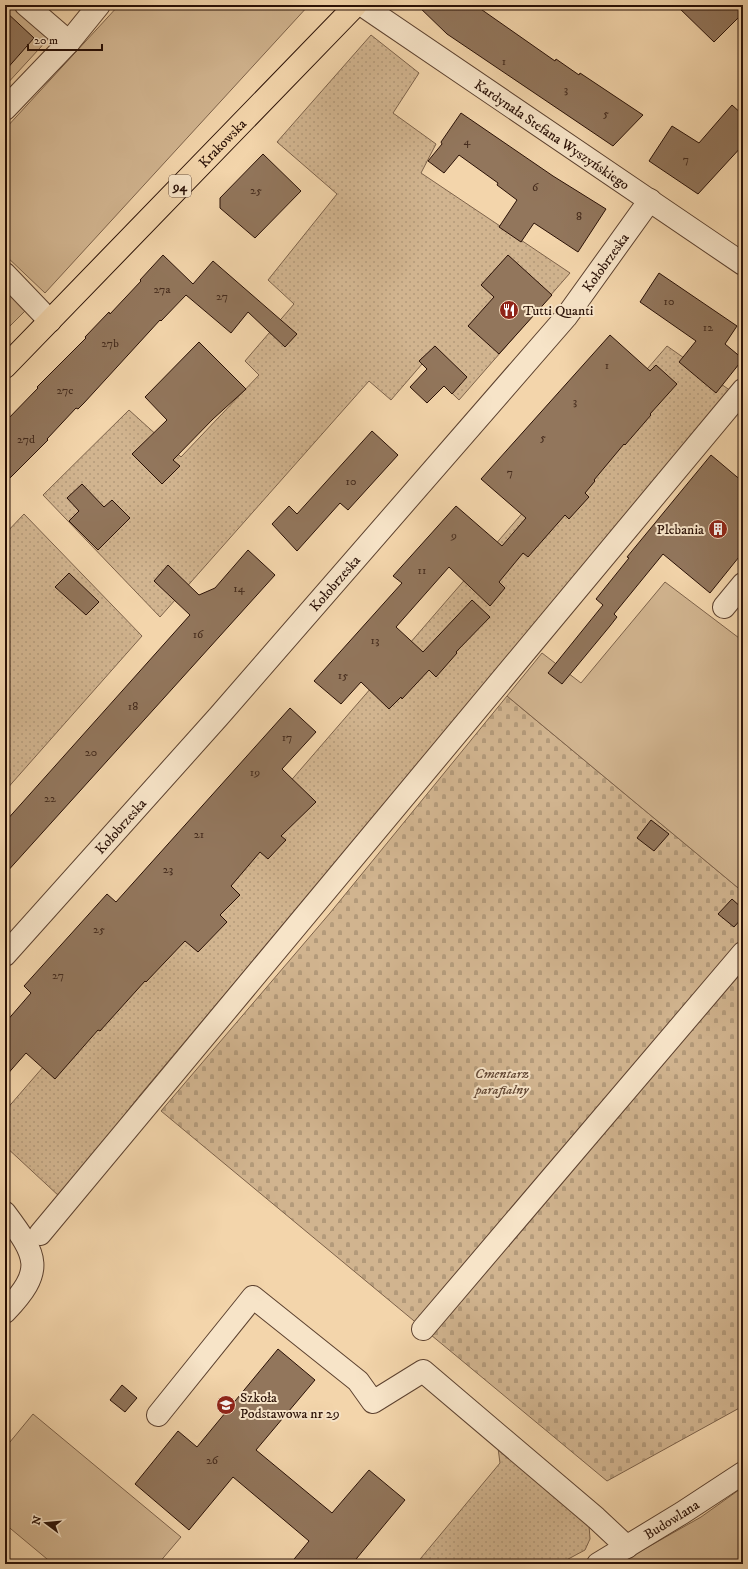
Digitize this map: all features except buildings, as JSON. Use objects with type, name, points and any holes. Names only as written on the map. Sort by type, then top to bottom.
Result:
[{"type":"main road","name":"Krakowska","points":[[5,367],[356,5]]},
{"type":"street","points":[[26,5],[69,42]]},
{"type":"street","points":[[5,109],[69,42],[99,5]]},
{"type":"street","name":"Kardynała Stefana Wyszyńskiego","points":[[362,5],[743,264]]},
{"type":"street","name":"Kołobrzeska","points":[[5,955],[229,704],[566,317],[650,200]]},
{"type":"street","points":[[5,274],[50,321]]},
{"type":"street","points":[[40,1234],[743,390]]},
{"type":"street","points":[[724,607],[743,584]]},
{"type":"street","points":[[423,1329],[743,953]]},
{"type":"street","points":[[5,1213],[29,1251],[33,1267],[29,1282],[5,1312]]},
{"type":"street","points":[[158,1415],[253,1297],[358,1381],[373,1402],[423,1371],[596,1518],[627,1547]]},
{"type":"street","name":"Budowlana","points":[[598,1564],[682,1513],[743,1473]]},
{"type":"green space","points":[[5,5],[14,5],[50,37],[5,86]]},
{"type":"green space","points":[[119,5],[309,5],[45,293],[5,255],[5,129]]},
{"type":"green space","points":[[371,35],[419,73],[393,113],[436,144],[421,173],[570,273],[459,400],[422,364],[391,400],[369,381],[160,617],[43,495],[129,410],[181,457],[259,375],[245,361],[294,304],[268,280],[337,194],[277,142]]},
{"type":"green space","points":[[7,289],[26,310],[5,331],[5,291]]},
{"type":"green space","points":[[667,346],[731,391],[140,1095],[60,1197],[5,1146],[5,1111]]},
{"type":"green space","points":[[24,514],[142,636],[5,791],[5,534]]},
{"type":"green space","points":[[665,582],[743,641],[743,892],[507,696],[542,653],[581,683]]},
{"type":"green space","name":"Cmentarz parafialny","points":[[507,696],[743,892],[743,1406],[607,1481],[161,1111],[330,913]]},
{"type":"green space","points":[[33,1414],[181,1537],[158,1564],[53,1564],[5,1524],[5,1448]]},
{"type":"green space","points":[[498,1448],[589,1525],[590,1539],[585,1550],[559,1564],[416,1564],[500,1463]]},
{"type":"green space","points":[[743,1487],[743,1564],[618,1564],[701,1517]]},
{"type":"place","name":"Tutti Quanti","points":[[509,310]]},
{"type":"place","name":"Plebania","points":[[718,529]]},
{"type":"place","name":"Szkoła Podstawowa nr 29","points":[[226,1405]]}]
